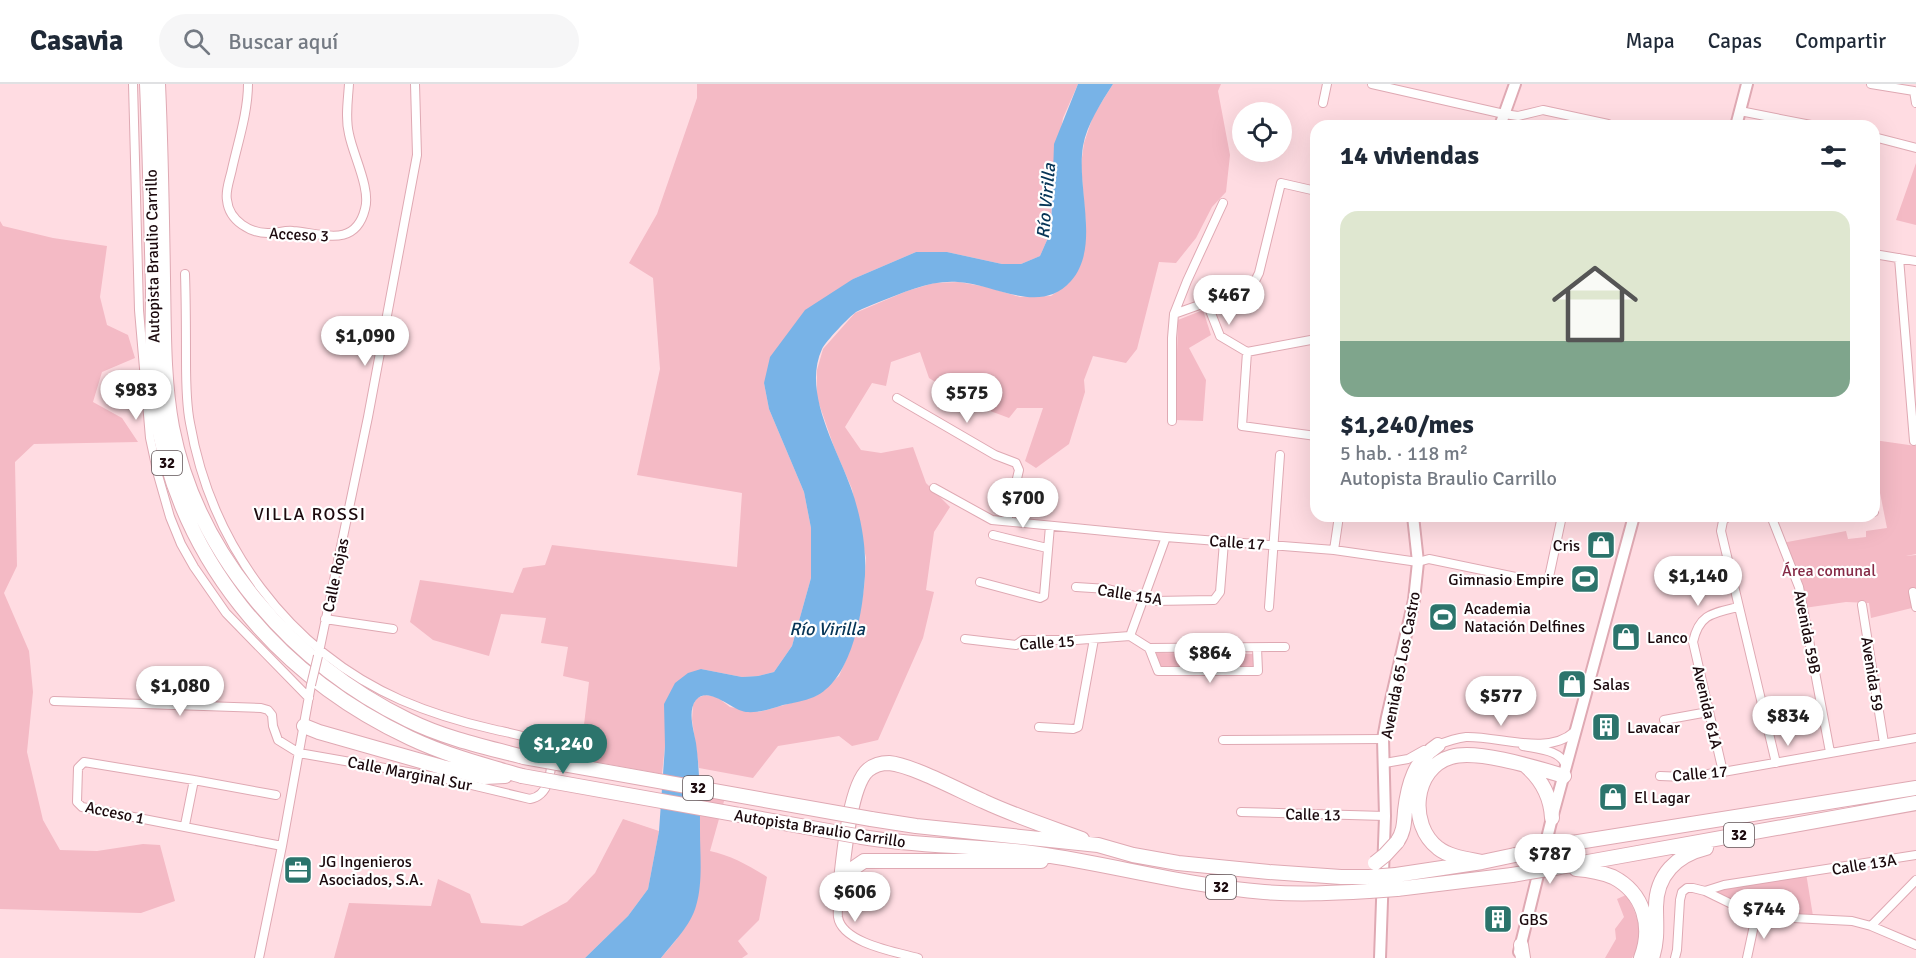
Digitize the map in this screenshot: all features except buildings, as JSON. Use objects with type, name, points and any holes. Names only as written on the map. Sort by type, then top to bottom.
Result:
[{"type":"highway","name":"Autopista Braulio Carrillo","points":[[147,84],[156,408],[168,465],[179,499],[199,545],[223,584],[279,650],[342,698],[384,725],[462,759],[522,776],[862,837],[903,843],[1001,849],[1180,881],[1266,893],[1369,891],[1396,882],[1572,843],[1916,788]]},
{"type":"highway","name":"Autopista Braulio Carrillo","points":[[158,84],[168,398],[172,428],[181,462],[207,525],[223,556],[286,634],[308,655],[362,694],[408,720],[440,734],[524,756],[916,826],[1098,845],[1133,855],[1178,862],[1307,875],[1369,877],[1396,882],[1512,875],[1916,803]]},
{"type":"highway","points":[[304,726],[376,749],[484,777],[522,776]]},
{"type":"highway","points":[[1307,875],[1353,869],[1375,863],[1385,855],[1404,828],[1413,774],[1423,757],[1438,745]]},
{"type":"highway","points":[[1482,862],[1443,851],[1431,841],[1424,828],[1419,810],[1419,795],[1422,783],[1435,765],[1457,755],[1473,755],[1565,772]]},
{"type":"highway","points":[[840,889],[848,830],[861,779],[866,771],[877,764],[890,763],[913,771],[1008,812],[1098,845]]},
{"type":"highway","points":[[1524,765],[1536,775],[1545,788],[1552,818]]},
{"type":"highway","points":[[1652,958],[1657,936],[1657,894],[1666,874],[1680,858],[1698,850],[1791,830],[1820,820]]},
{"type":"highway","points":[[848,830],[855,853],[864,861]]},
{"type":"highway","points":[[840,889],[848,872],[864,861],[1076,861]]},
{"type":"highway","points":[[1561,867],[1595,871],[1610,876],[1632,892],[1643,909],[1647,923],[1641,958]]},
{"type":"street","points":[[133,84],[139,310],[150,438],[166,507],[181,544],[226,613],[309,698]]},
{"type":"street","name":"Acceso 3","points":[[248,84],[226,200],[231,213],[251,230],[268,233],[291,230],[327,236],[340,236],[352,231],[363,218],[367,206],[348,132],[349,84]]},
{"type":"street","name":"Calle Rojas","points":[[259,958],[311,685],[368,417],[417,155],[415,84]]},
{"type":"street","points":[[1323,103],[1327,84]]},
{"type":"street","points":[[1372,84],[1504,114],[1518,116],[1543,110],[1589,120]]},
{"type":"street","points":[[1502,120],[1515,84]]},
{"type":"street","points":[[1738,120],[1747,84]]},
{"type":"street","points":[[1871,84],[1915,88],[1916,103]]},
{"type":"street","points":[[1740,111],[1786,120]]},
{"type":"street","points":[[1880,140],[1916,148]]},
{"type":"street","points":[[1174,314],[1247,288],[1255,281],[1259,273],[1281,183],[1310,189]]},
{"type":"street","points":[[1172,421],[1174,314],[1223,203]]},
{"type":"street","points":[[1880,255],[1916,261]]},
{"type":"street","points":[[1899,258],[1914,441]]},
{"type":"street","points":[[185,274],[188,413],[201,469],[217,516],[241,560],[267,597],[318,653]]},
{"type":"street","points":[[1207,303],[1220,336],[1247,352],[1310,340]]},
{"type":"street","points":[[1247,352],[1242,426],[1310,435]]},
{"type":"street","points":[[897,398],[995,456],[1016,463],[1019,467],[1007,521]]},
{"type":"street","points":[[1269,608],[1280,455]]},
{"type":"street","name":"Calle 17","points":[[934,488],[988,518],[1007,521],[1166,537],[1334,550],[1418,562],[1429,559],[1540,582],[1546,581],[1549,577],[1561,522]]},
{"type":"street","points":[[1334,550],[1337,522]]},
{"type":"street","name":"Avenida 65 Los Castro","points":[[1380,958],[1385,816],[1383,738],[1414,600],[1418,562],[1414,522]]},
{"type":"street","points":[[1520,954],[1552,818],[1632,522]]},
{"type":"street","points":[[1724,522],[1721,531],[1776,763]]},
{"type":"street","name":"Avenida 59B","points":[[1773,522],[1799,587],[1830,753]]},
{"type":"street","points":[[980,582],[1040,598],[1044,596],[1050,526]]},
{"type":"street","points":[[993,535],[1047,548]]},
{"type":"street","points":[[1166,537],[1130,636],[1149,648],[1286,647]]},
{"type":"street","name":"Calle 15A","points":[[1076,587],[1108,589],[1154,601],[1214,600],[1218,597],[1224,542]]},
{"type":"street","points":[[1913,592],[1916,607]]},
{"type":"street","name":"Avenida 59","points":[[1862,605],[1884,743]]},
{"type":"street","name":"Avenida 61A","points":[[1723,772],[1693,642],[1696,630],[1707,616],[1738,607]]},
{"type":"street","points":[[325,619],[393,629]]},
{"type":"street","name":"Calle 15","points":[[964,639],[1016,645],[1023,640],[1130,636]]},
{"type":"street","points":[[1038,727],[1072,729],[1078,727],[1094,639]]},
{"type":"street","points":[[1149,648],[1158,671],[1258,671],[1257,648]]},
{"type":"street","points":[[1199,671],[1200,648]]},
{"type":"street","name":"Calle Marginal Sur","points":[[299,753],[442,778],[530,799],[537,798],[544,791],[552,768],[552,754],[544,743],[449,718],[400,700],[318,653]]},
{"type":"street","points":[[54,701],[261,708],[268,710],[272,715],[278,740],[299,753]]},
{"type":"street","points":[[1664,720],[1708,712]]},
{"type":"street","points":[[1513,743],[1552,743],[1568,738],[1575,731]]},
{"type":"street","points":[[1385,763],[1408,759],[1457,738],[1469,737],[1494,739],[1556,754],[1564,760],[1565,772]]},
{"type":"street","points":[[1223,740],[1383,738]]},
{"type":"street","name":"Calle 17","points":[[1660,776],[1685,777],[1723,772],[1916,738]]},
{"type":"street","name":"Acceso 1","points":[[276,795],[84,762],[78,768],[77,802],[80,806],[282,846]]},
{"type":"street","points":[[185,825],[194,780]]},
{"type":"street","name":"Calle 13","points":[[1241,812],[1385,816]]},
{"type":"street","name":"Calle 13A","points":[[1675,958],[1682,892],[1687,888],[1705,891],[1724,885],[1916,855]]},
{"type":"street","points":[[1871,926],[1916,880]]},
{"type":"street","points":[[840,889],[838,918],[844,931],[855,938],[882,948],[918,958]]},
{"type":"street","points":[[1705,891],[1756,916],[1852,921],[1871,926],[1916,945]]},
{"type":"street","points":[[1747,958],[1756,916]]},
{"type":"green space","points":[[697,84],[1078,84],[1063,118],[1052,180],[1051,231],[1040,256],[1021,264],[1002,264],[947,252],[916,252],[853,279],[764,383],[769,409],[804,492],[811,528],[811,578],[792,646],[774,672],[742,677],[701,669],[665,746],[662,774],[580,759],[589,682],[563,676],[568,647],[541,643],[546,618],[501,614],[489,656],[433,640],[410,622],[420,580],[513,593],[523,568],[545,565],[552,545],[737,567],[742,493],[637,475],[660,369],[653,278],[629,263],[657,214],[697,98]]},
{"type":"green space","points":[[1113,84],[1221,84],[1218,91],[1230,155],[1226,192],[1212,207],[1196,238],[1176,263],[1159,262],[1137,349],[1126,363],[1093,356],[1084,380],[1085,392],[1069,444],[1036,468],[1025,461],[1043,408],[1017,408],[1009,418],[969,403],[929,378],[920,352],[891,362],[886,386],[872,383],[845,427],[861,450],[881,453],[913,447],[926,483],[950,507],[934,532],[926,590],[934,592],[923,638],[878,740],[852,746],[839,736],[778,746],[753,778],[699,768],[692,720],[693,705],[697,698],[705,695],[717,697],[730,707],[759,712],[816,696],[839,676],[858,625],[866,558],[852,489],[817,398],[817,370],[823,349],[855,313],[907,291],[934,283],[959,282],[987,287],[1020,297],[1051,296],[1069,283],[1086,226],[1081,165],[1084,143],[1093,116]]},
{"type":"green space","points":[[1916,163],[1916,225],[1896,220]]},
{"type":"green space","points":[[0,221],[3,226],[53,238],[107,246],[100,297],[107,325],[128,335],[135,358],[102,372],[93,402],[122,418],[138,442],[34,444],[15,462],[17,566],[4,593],[29,651],[33,692],[27,752],[43,820],[60,850],[97,851],[143,844],[160,845],[175,901],[141,913],[0,909]]},
{"type":"green space","points":[[1203,310],[1211,335],[1189,348],[1206,380],[1203,421],[1175,420],[1178,320]]},
{"type":"green space","name":"Área comunal","points":[[1880,441],[1916,446],[1916,554],[1906,556],[1916,555],[1916,607],[1871,618],[1869,603],[1846,602],[1804,608],[1782,543],[1846,531],[1848,539],[1866,537],[1866,531],[1887,528],[1880,493]]},
{"type":"green space","points":[[1156,653],[1255,654],[1254,666],[1161,667]]},
{"type":"green space","points":[[699,789],[726,794],[710,851],[740,861],[767,877],[759,920],[738,941],[748,954],[742,958],[661,958],[677,939],[700,883]]},
{"type":"green space","points":[[623,819],[659,831],[648,889],[628,916],[585,958],[334,958],[349,903],[431,906],[438,879],[470,894],[481,923],[522,926],[567,902],[595,873]]},
{"type":"green space","points":[[1806,873],[1813,916],[1757,914],[1711,892]]},
{"type":"green space","points":[[1626,895],[1637,918],[1639,942],[1632,958],[1605,958],[1616,939],[1615,929],[1624,917],[1617,899]]},
{"type":"water","name":"Río Virilla","points":[[1078,84],[1113,84],[1091,122],[1083,146],[1085,251],[1080,267],[1071,281],[1059,291],[1045,296],[1031,297],[958,282],[928,285],[898,294],[856,312],[822,349],[817,366],[816,383],[819,401],[830,438],[855,500],[865,549],[865,575],[860,616],[851,649],[836,678],[814,697],[751,712],[740,710],[707,695],[696,700],[692,715],[699,776],[701,869],[700,888],[694,913],[681,934],[661,958],[585,958],[628,916],[648,889],[659,831],[665,746],[664,704],[675,683],[688,673],[701,669],[742,677],[774,672],[792,646],[811,578],[811,528],[804,492],[769,409],[764,383],[770,357],[805,310],[853,279],[916,252],[947,252],[1002,264],[1021,264],[1040,256],[1051,231],[1054,144]]},
{"type":"place","name":"Cris","points":[[1601,545]]},
{"type":"place","name":"Gimnasio Empire","points":[[1585,579]]},
{"type":"place","name":"Academia Natación Delfines","points":[[1443,617]]},
{"type":"place","name":"Lanco","points":[[1626,637]]},
{"type":"place","name":"Salas","points":[[1572,684]]},
{"type":"place","name":"Lavacar","points":[[1606,727]]},
{"type":"place","name":"El Lagar","points":[[1613,797]]},
{"type":"place","name":"JG Ingenieros Asociados, S.A.","points":[[298,870]]},
{"type":"place","name":"GBS","points":[[1498,919]]},
{"type":"district","name":"VILLA ROSSI","points":[[310,514]]}]
